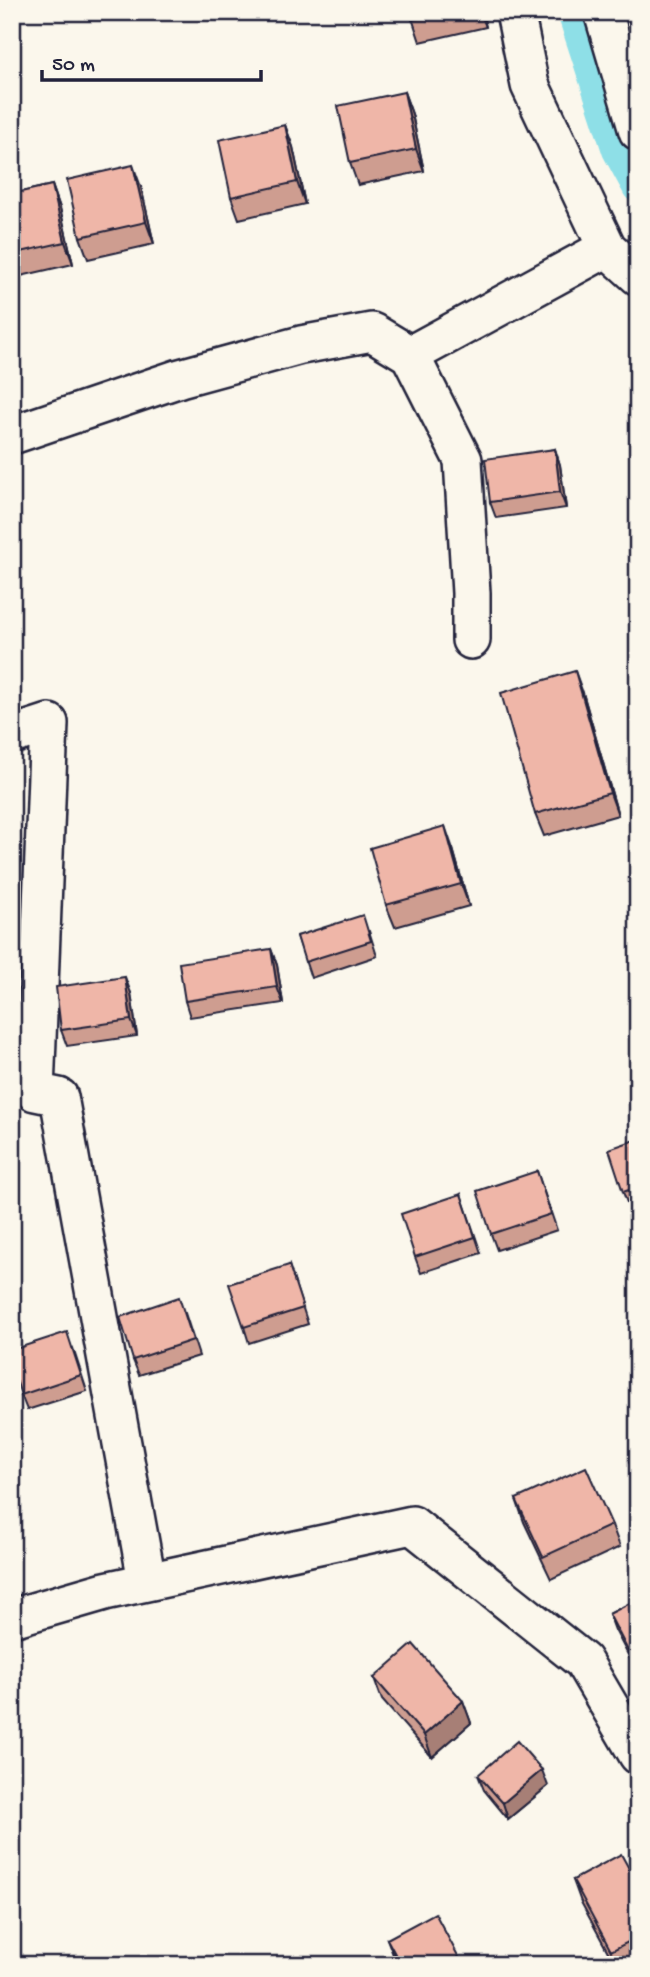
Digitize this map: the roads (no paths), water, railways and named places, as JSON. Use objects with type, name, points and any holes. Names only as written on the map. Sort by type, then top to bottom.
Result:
[{"type":"street","points":[[515,12],[530,85],[607,248],[638,276]]},
{"type":"street","points":[[603,12],[638,131]]},
{"type":"street","points":[[410,355],[607,248]]},
{"type":"street","points":[[12,435],[180,378],[301,345],[372,332],[410,355],[463,460],[471,640]]},
{"type":"street","points":[[12,735],[49,723],[35,1091],[59,1097],[147,1581]]},
{"type":"street","points":[[12,1618],[147,1581],[412,1525],[583,1661],[638,1755]]},
{"type":"waterway","points":[[573,12],[618,150],[638,187]]}]
